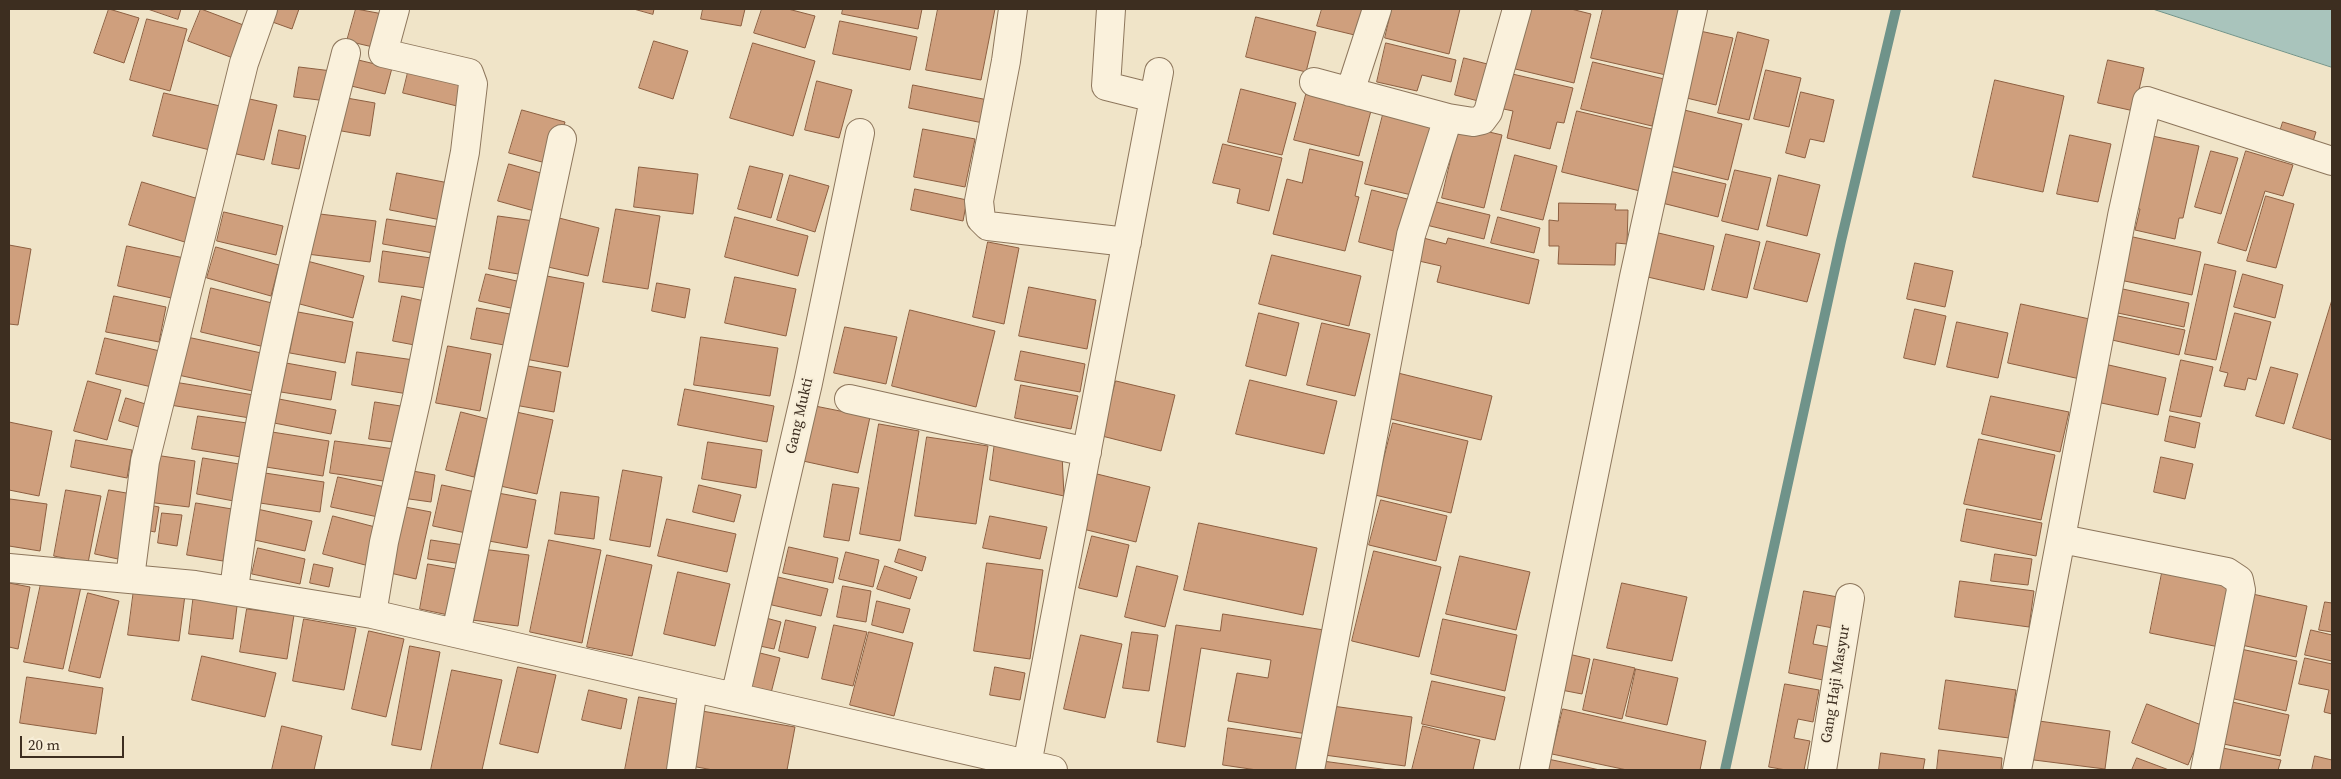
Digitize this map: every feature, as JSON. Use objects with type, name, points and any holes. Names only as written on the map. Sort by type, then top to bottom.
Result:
[{"type":"street","points":[[130,578],[145,461],[244,63],[263,9]]},
{"type":"street","points":[[372,614],[384,542],[437,300],[465,152],[473,84],[469,73],[383,54],[396,9]]},
{"type":"street","points":[[1013,9],[1006,61],[979,201],[981,219],[988,226],[1127,242]]},
{"type":"street","points":[[1111,9],[1106,86],[1154,98]]},
{"type":"street","points":[[1350,92],[1377,9]]},
{"type":"street","points":[[1314,82],[1448,118],[1473,122],[1482,120],[1486,116],[1517,9]]},
{"type":"street","points":[[1534,770],[1634,277],[1693,9]]},
{"type":"street","points":[[234,590],[242,528],[270,377],[323,144],[346,53]]},
{"type":"street","points":[[9,568],[130,578],[234,590],[372,614],[1035,768],[1087,452],[1159,72]]},
{"type":"street","points":[[2017,770],[2122,216],[2147,101],[2332,161]]},
{"type":"street","points":[[1310,770],[1411,235],[1448,118]]},
{"type":"street","name":"Gang Mukti","points":[[735,697],[808,383],[860,133]]},
{"type":"street","points":[[456,633],[562,139]]},
{"type":"street","points":[[849,399],[1087,452]]},
{"type":"street","points":[[2062,539],[2227,572],[2239,580],[2242,590],[2205,770]]},
{"type":"street","name":"Gang Haji Masyur","points":[[1822,770],[1850,598]]},
{"type":"street","points":[[681,770],[694,688]]},
{"type":"water","points":[[2153,9],[2332,9],[2332,67]]},
{"type":"building","points":[[109,9],[139,18],[124,63],[94,53]]},
{"type":"building","points":[[148,9],[181,9],[178,19]]},
{"type":"building","points":[[201,9],[246,26],[233,58],[188,41]]},
{"type":"building","points":[[268,9],[299,9],[292,29],[264,19]]},
{"type":"building","points":[[356,9],[383,14],[373,47],[347,41]]},
{"type":"building","points":[[634,9],[654,9],[653,14]]},
{"type":"building","points":[[703,9],[745,9],[741,26],[701,19]]},
{"type":"building","points":[[762,9],[788,9],[815,16],[805,48],[754,33]]},
{"type":"building","points":[[843,9],[922,9],[918,29],[842,14]]},
{"type":"building","points":[[938,9],[995,9],[981,80],[926,70]]},
{"type":"building","points":[[1322,9],[1370,9],[1363,37],[1317,26]]},
{"type":"building","points":[[1392,9],[1460,9],[1449,54],[1385,38]]},
{"type":"building","points":[[1522,9],[1571,9],[1591,14],[1574,83],[1507,67]]},
{"type":"building","points":[[1603,9],[1682,9],[1666,75],[1591,58]]},
{"type":"building","points":[[1256,17],[1316,32],[1306,72],[1246,57]]},
{"type":"building","points":[[147,19],[187,29],[170,91],[130,80]]},
{"type":"building","points":[[840,21],[917,37],[910,70],[833,54]]},
{"type":"building","points":[[1695,30],[1733,38],[1716,105],[1678,96]]},
{"type":"building","points":[[1738,32],[1769,40],[1749,120],[1718,113]]},
{"type":"building","points":[[654,41],[688,51],[673,99],[639,88]]},
{"type":"building","points":[[753,43],[815,61],[793,136],[730,118]]},
{"type":"building","points":[[1386,43],[1456,60],[1451,82],[1422,75],[1417,91],[1377,82]]},
{"type":"building","points":[[1464,58],[1495,66],[1486,103],[1455,95]]},
{"type":"building","points":[[354,59],[392,68],[385,94],[347,85]]},
{"type":"building","points":[[411,60],[466,74],[457,106],[403,93]]},
{"type":"building","points":[[2108,60],[2144,68],[2134,111],[2098,103]]},
{"type":"building","points":[[1593,62],[1664,79],[1652,126],[1581,109]]},
{"type":"building","points":[[299,67],[332,71],[327,101],[294,97]]},
{"type":"building","points":[[1766,70],[1801,78],[1789,127],[1754,119]]},
{"type":"building","points":[[1508,73],[1573,88],[1564,123],[1557,122],[1550,149],[1507,138],[1513,111],[1499,108]]},
{"type":"building","points":[[1995,80],[2064,96],[2043,192],[1973,177]]},
{"type":"building","points":[[817,81],[852,90],[839,138],[805,130]]},
{"type":"building","points":[[913,85],[988,100],[983,123],[909,108]]},
{"type":"building","points":[[1241,89],[1296,103],[1282,155],[1228,142]]},
{"type":"building","points":[[1307,91],[1372,107],[1359,156],[1294,140]]},
{"type":"building","points":[[1801,92],[1834,100],[1824,142],[1810,139],[1805,158],[1786,153]]},
{"type":"building","points":[[164,93],[220,106],[210,150],[153,136]]},
{"type":"building","points":[[341,97],[375,103],[370,136],[336,130]]},
{"type":"building","points":[[245,98],[277,105],[264,160],[232,153]]},
{"type":"building","points":[[1385,107],[1440,120],[1420,197],[1365,184]]},
{"type":"building","points":[[1676,108],[1742,124],[1728,180],[1663,164]]},
{"type":"building","points":[[522,110],[565,122],[553,165],[509,153]]},
{"type":"building","points":[[1577,111],[1656,130],[1640,191],[1562,172]]},
{"type":"building","points":[[2283,122],[2316,132],[2306,164],[2273,154]]},
{"type":"building","points":[[1459,125],[1502,135],[1484,208],[1442,198]]},
{"type":"building","points":[[923,129],[975,139],[965,187],[914,177]]},
{"type":"building","points":[[279,130],[306,136],[299,169],[272,164]]},
{"type":"building","points":[[2143,134],[2199,146],[2183,218],[2179,218],[2175,239],[2135,230],[2140,209],[2127,206]]},
{"type":"building","points":[[2070,135],[2111,144],[2098,202],[2057,194]]},
{"type":"building","points":[[1223,144],[1282,158],[1269,211],[1237,203],[1240,189],[1213,183]]},
{"type":"building","points":[[1310,149],[1363,162],[1355,196],[1359,197],[1345,251],[1273,234],[1287,179],[1302,183]]},
{"type":"building","points":[[2211,151],[2238,158],[2221,214],[2195,207]]},
{"type":"building","points":[[2246,151],[2293,165],[2283,196],[2265,191],[2246,251],[2218,243]]},
{"type":"building","points":[[1515,155],[1557,166],[1543,220],[1501,210]]},
{"type":"building","points":[[509,164],[548,175],[538,212],[498,201]]},
{"type":"building","points":[[750,166],[783,174],[771,218],[738,209]]},
{"type":"building","points":[[639,167],[698,174],[693,214],[634,207]]},
{"type":"building","points":[[1665,170],[1726,184],[1718,217],[1658,202]]},
{"type":"building","points":[[1735,170],[1771,178],[1758,230],[1722,221]]},
{"type":"building","points":[[397,173],[454,184],[446,221],[390,210]]},
{"type":"building","points":[[790,175],[829,186],[815,232],[777,220]]},
{"type":"building","points":[[1779,175],[1820,185],[1807,236],[1767,226]]},
{"type":"building","points":[[142,182],[202,200],[188,243],[129,225]]},
{"type":"building","points":[[915,189],[967,200],[963,221],[911,210]]},
{"type":"building","points":[[1372,190],[1411,200],[1398,252],[1359,242]]},
{"type":"building","points":[[2266,196],[2294,204],[2276,268],[2247,261]]},
{"type":"building","points":[[1428,200],[1490,215],[1484,239],[1422,224]]},
{"type":"building","points":[[1559,203],[1616,204],[1615,210],[1628,210],[1627,244],[1616,243],[1615,265],[1558,264],[1559,246],[1549,246],[1549,220],[1558,221]]},
{"type":"building","points":[[616,209],[660,216],[648,289],[603,282]]},
{"type":"building","points":[[224,212],[283,226],[276,255],[217,241]]},
{"type":"building","points":[[312,213],[376,221],[370,262],[307,254]]},
{"type":"building","points":[[498,216],[534,221],[524,275],[489,269]]},
{"type":"building","points":[[551,216],[599,228],[588,276],[539,265]]},
{"type":"building","points":[[735,217],[808,236],[798,276],[725,257]]},
{"type":"building","points":[[1498,217],[1540,228],[1534,253],[1491,243]]},
{"type":"building","points":[[387,219],[438,227],[433,253],[383,244]]},
{"type":"building","points":[[1650,231],[1714,246],[1704,290],[1639,275]]},
{"type":"building","points":[[1726,234],[1760,242],[1747,298],[1712,290]]},
{"type":"building","points":[[2124,235],[2201,252],[2192,295],[2115,279]]},
{"type":"building","points":[[1416,236],[1446,244],[1448,238],[1539,260],[1529,304],[1437,282],[1441,266],[1410,259]]},
{"type":"building","points":[[1767,241],[1820,254],[1807,302],[1754,289]]},
{"type":"building","points":[[988,242],[1019,248],[1004,324],[973,317]]},
{"type":"building","points":[[9,245],[31,249],[18,325],[9,324]]},
{"type":"building","points":[[127,246],[184,258],[176,299],[118,286]]},
{"type":"building","points":[[216,247],[279,265],[271,296],[207,278]]},
{"type":"building","points":[[383,251],[431,258],[427,288],[379,282]]},
{"type":"building","points":[[1272,255],[1361,276],[1349,326],[1259,304]]},
{"type":"building","points":[[307,261],[364,276],[353,318],[296,303]]},
{"type":"building","points":[[1915,263],[1953,271],[1945,307],[1907,299]]},
{"type":"building","points":[[2205,264],[2236,271],[2216,360],[2185,354]]},
{"type":"building","points":[[486,274],[521,282],[515,309],[479,301]]},
{"type":"building","points":[[536,274],[584,283],[568,367],[520,358]]},
{"type":"building","points":[[2243,274],[2283,285],[2275,318],[2234,307]]},
{"type":"building","points":[[735,277],[796,289],[786,336],[725,323]]},
{"type":"building","points":[[657,283],[690,289],[685,318],[652,311]]},
{"type":"building","points":[[1029,287],[1096,300],[1087,349],[1019,336]]},
{"type":"building","points":[[211,288],[280,305],[269,348],[201,332]]},
{"type":"building","points":[[2118,288],[2189,303],[2184,327],[2113,312]]},
{"type":"building","points":[[114,296],[166,307],[159,342],[106,332]]},
{"type":"building","points":[[402,296],[429,302],[420,346],[393,341]]},
{"type":"building","points":[[2332,300],[2332,440],[2293,428]]},
{"type":"building","points":[[2021,304],[2094,320],[2080,379],[2008,363]]},
{"type":"building","points":[[477,308],[510,314],[504,345],[471,339]]},
{"type":"building","points":[[1915,309],[1946,316],[1935,365],[1904,358]]},
{"type":"building","points":[[910,310],[995,331],[976,407],[892,386]]},
{"type":"building","points":[[298,312],[353,322],[345,363],[290,353]]},
{"type":"building","points":[[1259,313],[1299,323],[1286,376],[1246,366]]},
{"type":"building","points":[[2235,313],[2271,322],[2256,380],[2248,378],[2245,390],[2224,386],[2228,373],[2220,371]]},
{"type":"building","points":[[2118,316],[2185,330],[2179,355],[2112,340]]},
{"type":"building","points":[[1957,322],[2008,333],[1998,378],[1947,367]]},
{"type":"building","points":[[1322,323],[1370,334],[1355,396],[1307,385]]},
{"type":"building","points":[[845,327],[897,337],[886,384],[834,373]]},
{"type":"building","points":[[187,337],[266,354],[257,392],[178,375]]},
{"type":"building","points":[[701,337],[778,348],[770,396],[694,385]]},
{"type":"building","points":[[105,338],[164,352],[156,388],[96,374]]},
{"type":"building","points":[[448,346],[491,354],[480,411],[436,403]]},
{"type":"building","points":[[1021,351],[1085,364],[1080,392],[1015,380]]},
{"type":"building","points":[[357,352],[414,360],[408,394],[352,385]]},
{"type":"building","points":[[2181,360],[2213,367],[2201,417],[2170,411]]},
{"type":"building","points":[[286,363],[336,372],[331,400],[281,392]]},
{"type":"building","points":[[2100,363],[2166,378],[2158,415],[2092,401]]},
{"type":"building","points":[[517,364],[561,372],[554,412],[509,404]]},
{"type":"building","points":[[2271,367],[2298,374],[2284,424],[2256,416]]},
{"type":"building","points":[[1398,373],[1492,396],[1481,440],[1387,418]]},
{"type":"building","points":[[1250,380],[1337,401],[1324,454],[1236,434]]},
{"type":"building","points":[[88,381],[121,390],[107,440],[74,431]]},
{"type":"building","points":[[1116,381],[1175,395],[1161,451],[1102,436]]},
{"type":"building","points":[[174,382],[254,395],[250,418],[170,405]]},
{"type":"building","points":[[1021,385],[1078,396],[1071,429],[1015,418]]},
{"type":"building","points":[[685,389],[774,406],[767,442],[678,425]]},
{"type":"building","points":[[1991,396],[2069,412],[2060,452],[1982,434]]},
{"type":"building","points":[[126,398],[152,406],[145,429],[119,421]]},
{"type":"building","points":[[279,399],[336,410],[331,434],[274,423]]},
{"type":"building","points":[[375,402],[407,407],[401,443],[369,439]]},
{"type":"building","points":[[815,406],[870,417],[858,473],[803,461]]},
{"type":"building","points":[[507,410],[553,420],[537,494],[491,484]]},
{"type":"building","points":[[461,412],[488,419],[474,477],[446,470]]},
{"type":"building","points":[[198,416],[247,423],[241,457],[192,449]]},
{"type":"building","points":[[2170,416],[2200,423],[2195,448],[2165,441]]},
{"type":"building","points":[[9,422],[52,431],[39,496],[9,490]]},
{"type":"building","points":[[1393,423],[1468,441],[1451,513],[1375,495]]},
{"type":"building","points":[[879,424],[919,431],[900,541],[860,534]]},
{"type":"building","points":[[272,432],[329,441],[323,476],[266,467]]},
{"type":"building","points":[[927,437],[988,446],[976,524],[915,516]]},
{"type":"building","points":[[1979,439],[2055,455],[2041,520],[1964,504]]},
{"type":"building","points":[[76,440],[132,450],[127,478],[71,467]]},
{"type":"building","points":[[335,441],[395,449],[390,482],[330,473]]},
{"type":"building","points":[[708,442],[762,450],[756,488],[702,479]]},
{"type":"building","points":[[995,442],[1062,454],[1064,496],[990,480]]},
{"type":"building","points":[[155,455],[195,461],[189,507],[147,502]]},
{"type":"building","points":[[2161,457],[2193,464],[2185,499],[2154,492]]},
{"type":"building","points":[[203,458],[245,465],[239,502],[197,494]]},
{"type":"building","points":[[407,470],[435,475],[431,502],[402,498]]},
{"type":"building","points":[[623,470],[662,477],[650,547],[610,540]]},
{"type":"building","points":[[265,473],[324,482],[320,512],[260,503]]},
{"type":"building","points":[[1097,474],[1150,487],[1136,542],[1083,529]]},
{"type":"building","points":[[338,477],[385,487],[378,517],[331,507]]},
{"type":"building","points":[[833,484],[859,488],[849,541],[824,537]]},
{"type":"building","points":[[442,485],[475,492],[466,533],[433,526]]},
{"type":"building","points":[[699,485],[741,495],[734,522],[693,512]]},
{"type":"building","points":[[66,490],[101,496],[88,563],[54,556]]},
{"type":"building","points":[[109,490],[132,494],[118,559],[95,554]]},
{"type":"building","points":[[487,491],[536,500],[527,548],[478,539]]},
{"type":"building","points":[[561,492],[599,497],[594,539],[555,534]]},
{"type":"building","points":[[10,499],[47,504],[40,551],[9,546]]},
{"type":"building","points":[[1381,500],[1447,516],[1436,561],[1369,545]]},
{"type":"building","points":[[196,503],[232,509],[223,561],[187,555]]},
{"type":"building","points":[[144,504],[159,507],[155,532],[140,529]]},
{"type":"building","points":[[400,506],[431,512],[416,579],[386,572]]},
{"type":"building","points":[[257,509],[312,521],[305,551],[250,539]]},
{"type":"building","points":[[1967,509],[2042,523],[2036,556],[1961,541]]},
{"type":"building","points":[[162,513],[182,515],[177,546],[158,543]]},
{"type":"building","points":[[333,516],[379,528],[369,566],[323,554]]},
{"type":"building","points":[[990,516],[1047,527],[1040,559],[983,548]]},
{"type":"building","points":[[667,519],[736,534],[727,572],[658,556]]},
{"type":"building","points":[[1199,523],[1317,548],[1303,615],[1184,590]]},
{"type":"building","points":[[1092,536],[1129,545],[1117,597],[1079,588]]},
{"type":"building","points":[[431,540],[464,545],[462,564],[428,559]]},
{"type":"building","points":[[549,540],[601,550],[582,643],[530,632]]},
{"type":"building","points":[[789,547],[838,558],[833,583],[783,573]]},
{"type":"building","points":[[258,548],[305,559],[300,584],[252,574]]},
{"type":"building","points":[[482,549],[529,555],[518,626],[472,620]]},
{"type":"building","points":[[899,549],[926,557],[922,571],[895,562]]},
{"type":"building","points":[[1374,551],[1441,567],[1419,657],[1352,641]]},
{"type":"building","points":[[846,552],[879,560],[873,587],[839,579]]},
{"type":"building","points":[[1995,554],[2032,559],[2028,585],[1991,581]]},
{"type":"building","points":[[607,555],[652,565],[632,656],[587,647]]},
{"type":"building","points":[[1460,556],[1530,572],[1516,630],[1446,614]]},
{"type":"building","points":[[987,563],[1043,570],[1030,659],[974,651]]},
{"type":"building","points":[[314,564],[333,568],[329,587],[310,583]]},
{"type":"building","points":[[428,564],[462,570],[453,616],[420,609]]},
{"type":"building","points":[[885,566],[917,577],[910,599],[877,589]]},
{"type":"building","points":[[1137,566],[1178,576],[1165,627],[1125,617]]},
{"type":"building","points":[[2163,568],[2239,584],[2224,648],[2150,633]]},
{"type":"building","points":[[678,572],[730,584],[715,646],[664,634]]},
{"type":"building","points":[[778,577],[828,589],[821,616],[772,605]]},
{"type":"building","points":[[42,579],[81,587],[63,669],[24,662]]},
{"type":"building","points":[[1960,581],[2034,591],[2029,627],[1955,617]]},
{"type":"building","points":[[9,583],[30,587],[18,649],[9,647]]},
{"type":"building","points":[[1622,583],[1687,597],[1672,661],[1607,648]]},
{"type":"building","points":[[843,586],[871,591],[866,622],[837,617]]},
{"type":"building","points":[[134,589],[185,595],[179,641],[128,635]]},
{"type":"building","points":[[1804,591],[1838,597],[1833,628],[1817,625],[1813,644],[1829,647],[1823,680],[1789,673]]},
{"type":"building","points":[[88,593],[119,601],[100,678],[69,671]]},
{"type":"building","points":[[194,593],[238,598],[233,639],[189,634]]},
{"type":"building","points":[[2248,593],[2307,606],[2296,657],[2237,644]]},
{"type":"building","points":[[877,601],[910,609],[903,633],[872,625]]},
{"type":"building","points":[[2325,602],[2332,603],[2332,632],[2319,630]]},
{"type":"building","points":[[247,609],[294,615],[287,659],[240,652]]},
{"type":"building","points":[[1223,614],[1324,630],[1307,734],[1228,721],[1237,673],[1268,678],[1271,660],[1201,648],[1185,747],[1157,742],[1176,625],[1220,631]]},
{"type":"building","points":[[762,617],[781,622],[774,649],[755,645]]},
{"type":"building","points":[[304,619],[356,628],[344,690],[293,681]]},
{"type":"building","points":[[1443,619],[1517,635],[1505,691],[1431,674]]},
{"type":"building","points":[[786,620],[816,627],[808,658],[779,651]]},
{"type":"building","points":[[834,625],[867,632],[853,686],[822,679]]},
{"type":"building","points":[[2311,630],[2332,635],[2332,661],[2305,655]]},
{"type":"building","points":[[369,631],[404,639],[386,717],[352,709]]},
{"type":"building","points":[[869,632],[913,643],[894,716],[850,705]]},
{"type":"building","points":[[1132,632],[1158,635],[1149,691],[1123,688]]},
{"type":"building","points":[[1081,635],[1122,644],[1105,718],[1064,709]]},
{"type":"building","points":[[410,646],[440,652],[421,750],[392,745]]},
{"type":"building","points":[[2236,648],[2297,661],[2286,711],[2226,697]]},
{"type":"building","points":[[752,651],[780,658],[770,697],[741,689]]},
{"type":"building","points":[[1564,653],[1590,659],[1582,694],[1556,689]]},
{"type":"building","points":[[202,656],[276,673],[265,717],[192,700]]},
{"type":"building","points":[[2305,658],[2332,664],[2332,714],[2324,712],[2329,690],[2299,684]]},
{"type":"building","points":[[1594,659],[1635,668],[1622,719],[1583,710]]},
{"type":"building","points":[[518,667],[556,675],[538,753],[500,744]]},
{"type":"building","points":[[995,667],[1025,673],[1020,700],[990,695]]},
{"type":"building","points":[[1636,669],[1678,678],[1667,725],[1626,716]]},
{"type":"building","points":[[452,670],[502,680],[482,770],[431,770]]},
{"type":"building","points":[[27,677],[103,688],[96,734],[20,723]]},
{"type":"building","points":[[1946,680],[2016,690],[2009,738],[1939,729]]},
{"type":"building","points":[[1432,681],[1505,697],[1495,740],[1422,724]]},
{"type":"building","points":[[1785,684],[1819,690],[1813,722],[1798,719],[1794,738],[1810,741],[1804,770],[1786,770],[1769,767]]},
{"type":"building","points":[[589,690],[627,699],[621,729],[582,720]]},
{"type":"building","points":[[639,697],[687,706],[675,770],[625,770]]},
{"type":"building","points":[[2228,701],[2289,715],[2280,756],[2219,743]]},
{"type":"building","points":[[2147,704],[2204,726],[2188,765],[2132,743]]},
{"type":"building","points":[[1325,705],[1412,717],[1405,766],[1317,754]]},
{"type":"building","points":[[1563,709],[1706,741],[1700,770],[1627,770],[1552,754]]},
{"type":"building","points":[[696,710],[795,727],[787,770],[713,770],[686,765]]},
{"type":"building","points":[[2039,721],[2110,731],[2105,769],[2034,760]]},
{"type":"building","points":[[282,726],[322,736],[314,770],[272,770]]},
{"type":"building","points":[[1423,726],[1480,740],[1473,770],[1412,770]]},
{"type":"building","points":[[1228,728],[1305,739],[1300,770],[1257,770],[1223,765]]},
{"type":"building","points":[[2218,747],[2281,760],[2278,770],[2213,770]]},
{"type":"building","points":[[1939,750],[2002,758],[2001,770],[1937,770]]},
{"type":"building","points":[[1881,753],[1925,759],[1923,770],[1879,770]]},
{"type":"building","points":[[2315,756],[2332,760],[2332,770],[2312,770]]},
{"type":"building","points":[[1543,758],[1600,770],[1540,770]]},
{"type":"building","points":[[2137,758],[2169,770],[2132,770]]},
{"type":"building","points":[[1315,760],[1389,770],[1314,770]]},
{"type":"waterway","points":[[1725,770],[1841,241],[1896,9]]}]
